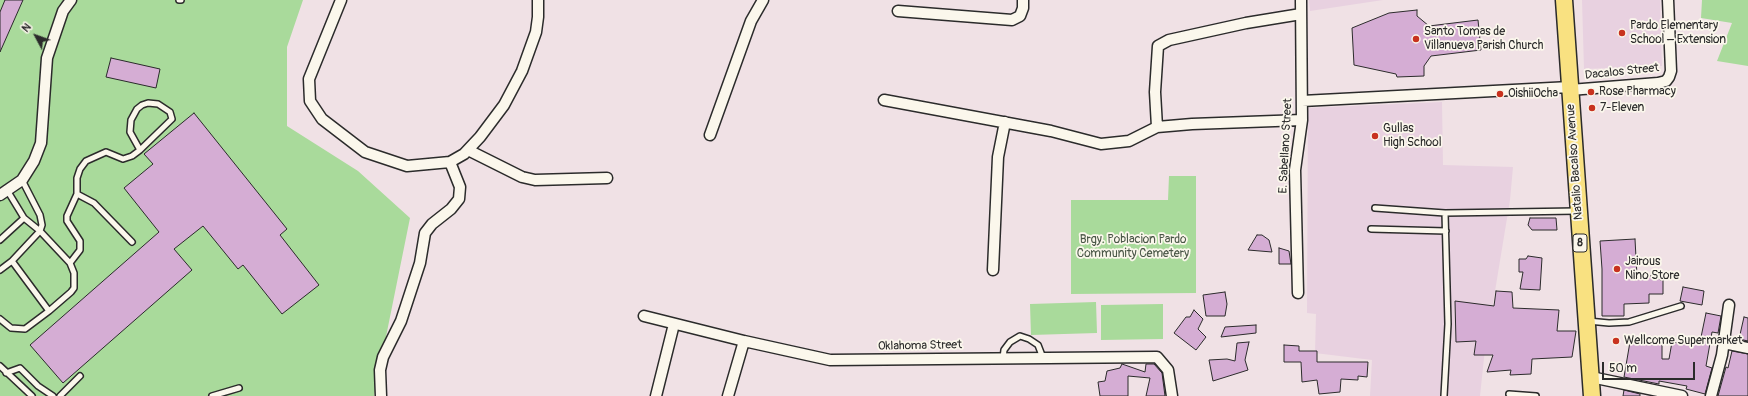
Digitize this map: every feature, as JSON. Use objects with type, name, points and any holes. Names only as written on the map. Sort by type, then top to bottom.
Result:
[{"type":"main road","name":"Natalio Bacalso Avenue","points":[[1564,0],[1592,396]]},
{"type":"street","points":[[4,193],[22,180],[34,161],[42,143],[47,58],[63,11],[71,0]]},
{"type":"street","points":[[341,0],[309,79],[310,101],[322,119],[364,152],[407,166],[450,162],[468,150],[480,137],[504,105],[522,71],[536,32],[538,0]]},
{"type":"street","points":[[710,135],[751,21],[763,0]]},
{"type":"street","points":[[898,11],[1012,20],[1020,16],[1023,8],[1022,0]]},
{"type":"street","name":"E. Sabellano Street","points":[[1298,293],[1295,170],[1302,120],[1301,0]]},
{"type":"street","name":"Dacalos Street","points":[[1570,89],[1662,83],[1666,81],[1670,77],[1671,71],[1668,0]]},
{"type":"street","points":[[1157,127],[1155,92],[1158,46],[1170,40],[1246,23],[1301,14]]},
{"type":"street","points":[[1302,101],[1570,89]]},
{"type":"street","points":[[884,100],[1051,130],[1101,144],[1129,141],[1157,127],[1192,124],[1302,120]]},
{"type":"street","points":[[992,270],[998,157],[1005,122]]},
{"type":"street","points":[[468,150],[509,172],[535,180],[607,178]]},
{"type":"street","points":[[381,396],[380,370],[383,357],[401,321],[420,263],[425,233],[432,224],[451,209],[459,199],[460,187],[450,162]]},
{"type":"street","points":[[1711,396],[1724,343],[1729,305]]},
{"type":"street","name":"Oklahoma Street","points":[[644,316],[744,341],[830,360],[1157,357],[1168,370],[1172,396]]},
{"type":"street","points":[[656,396],[674,324]]},
{"type":"street","points":[[728,396],[744,341]]},
{"type":"street","points":[[1724,343],[1748,348]]},
{"type":"street","points":[[1591,377],[1682,396]]},
{"type":"lane","points":[[70,263],[80,250],[80,241],[68,221],[69,208],[77,194],[77,178],[80,169],[86,161],[106,152],[123,159],[132,156],[140,150],[172,119],[170,112],[158,104],[148,103],[142,105],[137,109],[131,120],[130,132],[140,150]]},
{"type":"lane","points":[[0,270],[12,261],[40,231],[42,225],[40,215],[22,180]]},
{"type":"lane","points":[[0,319],[11,328],[25,329],[49,311],[74,288],[74,273],[70,263],[40,231],[24,218],[4,193]]},
{"type":"lane","points":[[77,194],[94,203],[132,242]]},
{"type":"lane","points":[[1375,208],[1445,213],[1578,211]]},
{"type":"lane","points":[[1444,396],[1448,324],[1445,213]]},
{"type":"lane","points":[[0,240],[24,218]]},
{"type":"lane","points":[[1371,229],[1446,231]]},
{"type":"lane","points":[[12,261],[49,311]]},
{"type":"lane","points":[[1587,320],[1609,323],[1629,322],[1681,306]]},
{"type":"lane","points":[[1003,358],[1004,350],[1010,342],[1020,336],[1030,339],[1038,346],[1043,358]]},
{"type":"lane","points":[[0,366],[32,396]]},
{"type":"lane","points":[[6,373],[20,369],[38,386],[53,396]]},
{"type":"lane","points":[[60,396],[80,376]]},
{"type":"lane","points":[[212,396],[239,388]]},
{"type":"lane","points":[[1508,394],[1536,396]]},
{"type":"shaded area","points":[[1309,0],[1383,0],[1310,11]]},
{"type":"shaded area","name":"Pardo Elementary School – Extension","points":[[1582,0],[1660,0],[1662,66],[1584,69]]},
{"type":"shaded area","points":[[1442,102],[1443,165],[1513,167],[1510,200],[1484,358],[1480,396],[1370,396],[1372,360],[1315,353],[1316,314],[1307,313],[1308,108]]},
{"type":"green space","points":[[0,0],[303,0],[287,47],[287,126],[358,171],[410,218],[374,396],[0,396]]},
{"type":"green space","points":[[1702,0],[1748,0],[1748,66],[1717,61],[1732,23],[1701,18]]},
{"type":"green space","name":"Brgy. Poblacion Pardo Community Cemetery","points":[[1169,176],[1196,176],[1196,293],[1071,294],[1071,200],[1168,200]]},
{"type":"green space","points":[[1096,302],[1097,333],[1031,335],[1030,304]]},
{"type":"green space","points":[[1163,304],[1163,339],[1101,340],[1101,305]]},
{"type":"building","points":[[5,0],[23,0],[0,52],[0,12]]},
{"type":"building","name":"Santo Tomas de Villanueva Parish Church","points":[[1417,10],[1417,16],[1429,26],[1478,20],[1481,50],[1431,56],[1424,66],[1424,76],[1397,77],[1396,74],[1354,65],[1352,28],[1389,13]]},
{"type":"building","points":[[111,58],[160,69],[156,88],[106,77]]},
{"type":"building","points":[[194,113],[287,229],[280,235],[319,285],[282,314],[243,265],[238,269],[203,226],[174,249],[192,270],[63,383],[30,345],[159,232],[124,188],[153,164],[144,154]]},
{"type":"building","points":[[1530,218],[1556,218],[1557,230],[1532,230],[1528,225]]},
{"type":"building","points":[[1257,235],[1262,235],[1269,240],[1272,252],[1248,250]]},
{"type":"building","points":[[1635,239],[1637,276],[1660,276],[1660,280],[1663,280],[1663,294],[1649,294],[1649,303],[1624,304],[1624,316],[1602,316],[1602,269],[1600,241]]},
{"type":"building","points":[[1279,248],[1289,251],[1291,264],[1279,264]]},
{"type":"building","points":[[1528,256],[1542,258],[1540,290],[1520,289],[1523,272],[1519,272],[1519,259],[1526,259]]},
{"type":"building","points":[[1683,287],[1704,291],[1702,305],[1680,301]]},
{"type":"building","points":[[1496,291],[1512,292],[1513,308],[1559,310],[1557,331],[1576,331],[1572,357],[1532,359],[1531,374],[1510,375],[1511,370],[1487,372],[1493,355],[1474,355],[1476,341],[1456,342],[1455,301],[1494,306]]},
{"type":"building","points":[[1225,292],[1227,304],[1225,316],[1206,316],[1203,295]]},
{"type":"building","points":[[1194,310],[1203,319],[1198,329],[1206,337],[1196,350],[1174,333],[1186,317],[1190,317]]},
{"type":"building","points":[[1706,313],[1721,316],[1718,333],[1712,332],[1706,366],[1712,368],[1705,394],[1686,389],[1687,386],[1659,381],[1659,384],[1624,377],[1631,336],[1662,341],[1662,359],[1669,359],[1672,342],[1678,343],[1679,338],[1700,342]]},
{"type":"building","points":[[1744,317],[1748,318],[1748,341],[1739,339]]},
{"type":"building","points":[[1256,325],[1256,333],[1221,337],[1225,327]]},
{"type":"building","points":[[1249,342],[1245,360],[1248,370],[1213,381],[1209,360],[1227,359],[1235,361],[1237,343]]},
{"type":"building","points":[[1284,345],[1299,346],[1299,351],[1317,351],[1317,362],[1368,362],[1367,377],[1358,376],[1358,380],[1341,379],[1340,392],[1319,394],[1317,380],[1302,382],[1301,362],[1284,362]]},
{"type":"building","points":[[1732,351],[1748,354],[1748,396],[1718,396],[1726,367],[1728,368]]},
{"type":"building","points":[[1122,364],[1145,372],[1146,364],[1154,364],[1162,373],[1165,396],[1146,396],[1150,378],[1128,376],[1128,396],[1100,396],[1098,382],[1105,381],[1107,371],[1120,368]]},
{"type":"building","points":[[1624,390],[1640,394],[1640,396],[1623,396]]},
{"type":"place","name":"Pardo Elementary School – Extension","points":[[1622,33]]},
{"type":"place","name":"Santo Tomas de Villanueva Parish Church","points":[[1416,39]]},
{"type":"place","name":"Rose Pharmacy","points":[[1591,92]]},
{"type":"place","name":"OishiiOcha","points":[[1500,94]]},
{"type":"place","name":"7-Eleven","points":[[1592,108]]},
{"type":"place","name":"Gullas High School","points":[[1375,136]]},
{"type":"place","name":"Jairous Nino Store","points":[[1617,269]]},
{"type":"place","name":"Wellcome Supermarket","points":[[1616,341]]}]
